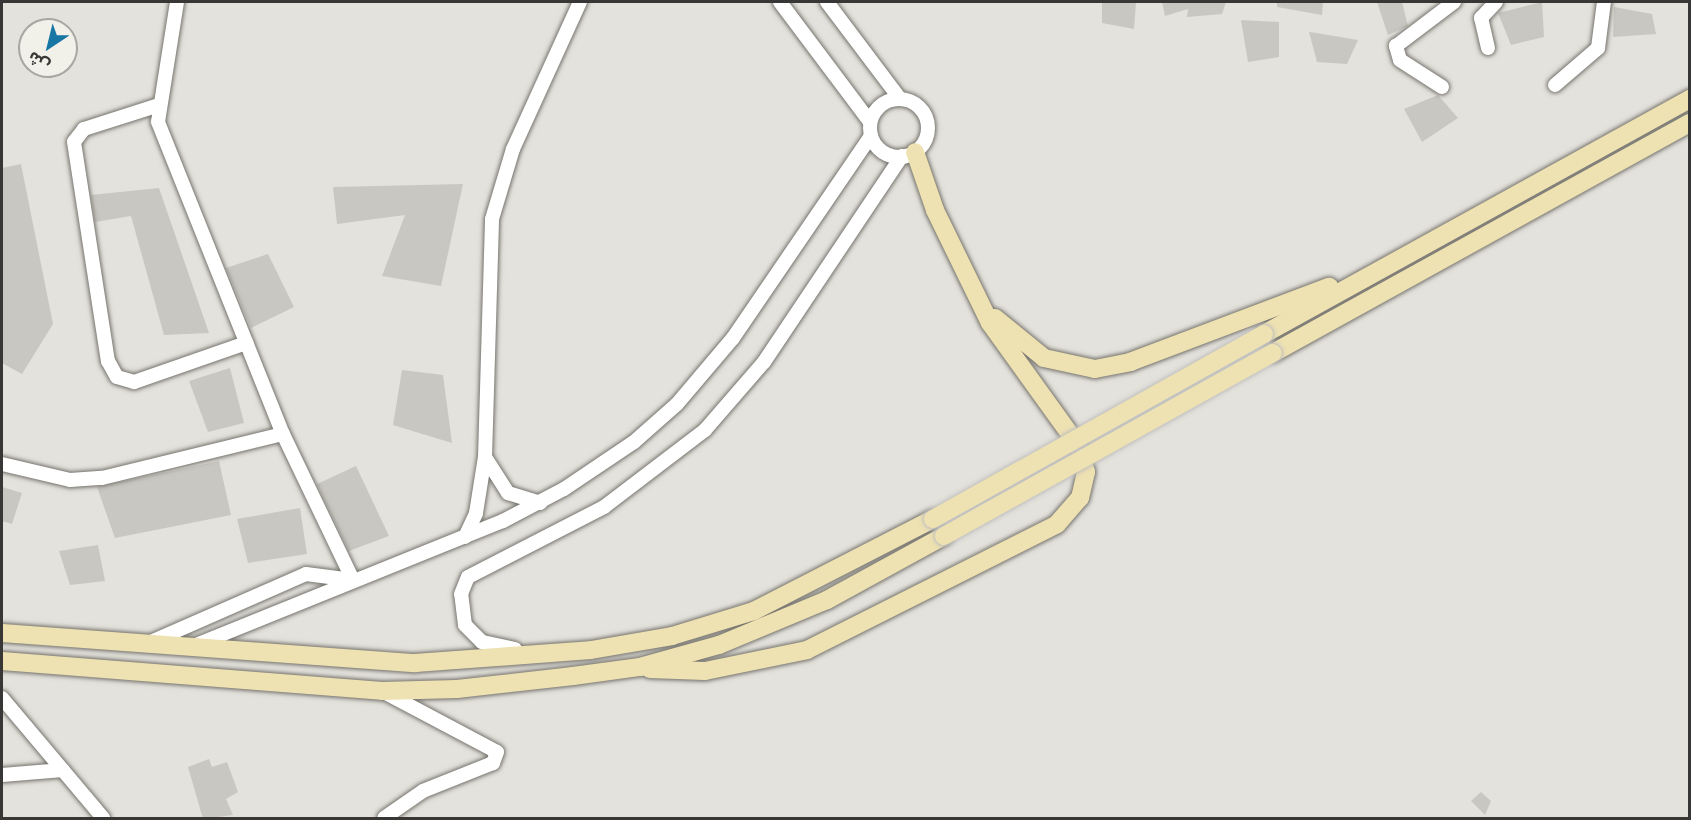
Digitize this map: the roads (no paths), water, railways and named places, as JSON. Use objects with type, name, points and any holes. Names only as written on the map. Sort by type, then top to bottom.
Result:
[{"type":"main road","points":[[2,633],[151,642],[319,657],[468,662],[556,653],[672,636],[728,620],[818,581],[933,519],[1689,99]]},
{"type":"main road","points":[[640,667],[773,624],[945,536],[1689,123]]},
{"type":"main road","points":[[2,662],[382,691],[457,689],[640,667],[705,671],[807,650],[1066,516],[1085,487],[1083,458],[980,303],[908,154]]},
{"type":"main road","points":[[980,303],[1044,358],[1095,369],[1130,362],[1393,263]]},
{"type":"main road","points":[[319,657],[319,686]]},
{"type":"street","points":[[177,2],[156,106],[160,130],[283,434],[353,580]]},
{"type":"street","points":[[780,2],[871,129],[883,152],[908,154]]},
{"type":"street","points":[[556,653],[494,647],[472,634],[460,603],[468,577],[603,507],[705,430],[764,362],[908,154],[927,135],[925,115],[900,99],[827,2]]},
{"type":"street","points":[[1442,87],[1400,60],[1396,46],[1454,2]]},
{"type":"street","points":[[1488,48],[1480,18],[1496,2]]},
{"type":"street","points":[[1555,85],[1598,48],[1604,2]]},
{"type":"street","points":[[465,537],[476,513],[485,457],[492,219],[513,149],[580,4]]},
{"type":"street","points":[[191,647],[353,580],[465,537],[540,503],[633,442],[697,383],[871,129],[884,103],[900,99]]},
{"type":"street","points":[[156,106],[84,129],[74,142],[108,361],[117,377],[134,382],[246,343]]},
{"type":"street","points":[[2,464],[70,480],[102,478],[283,434]]},
{"type":"street","points":[[485,457],[508,493],[540,503]]},
{"type":"street","points":[[151,642],[306,574],[353,580]]},
{"type":"street","points":[[382,691],[497,752],[493,763],[423,791],[384,819]]},
{"type":"street","points":[[2,698],[103,819]]},
{"type":"street","points":[[2,776],[63,770]]}]
